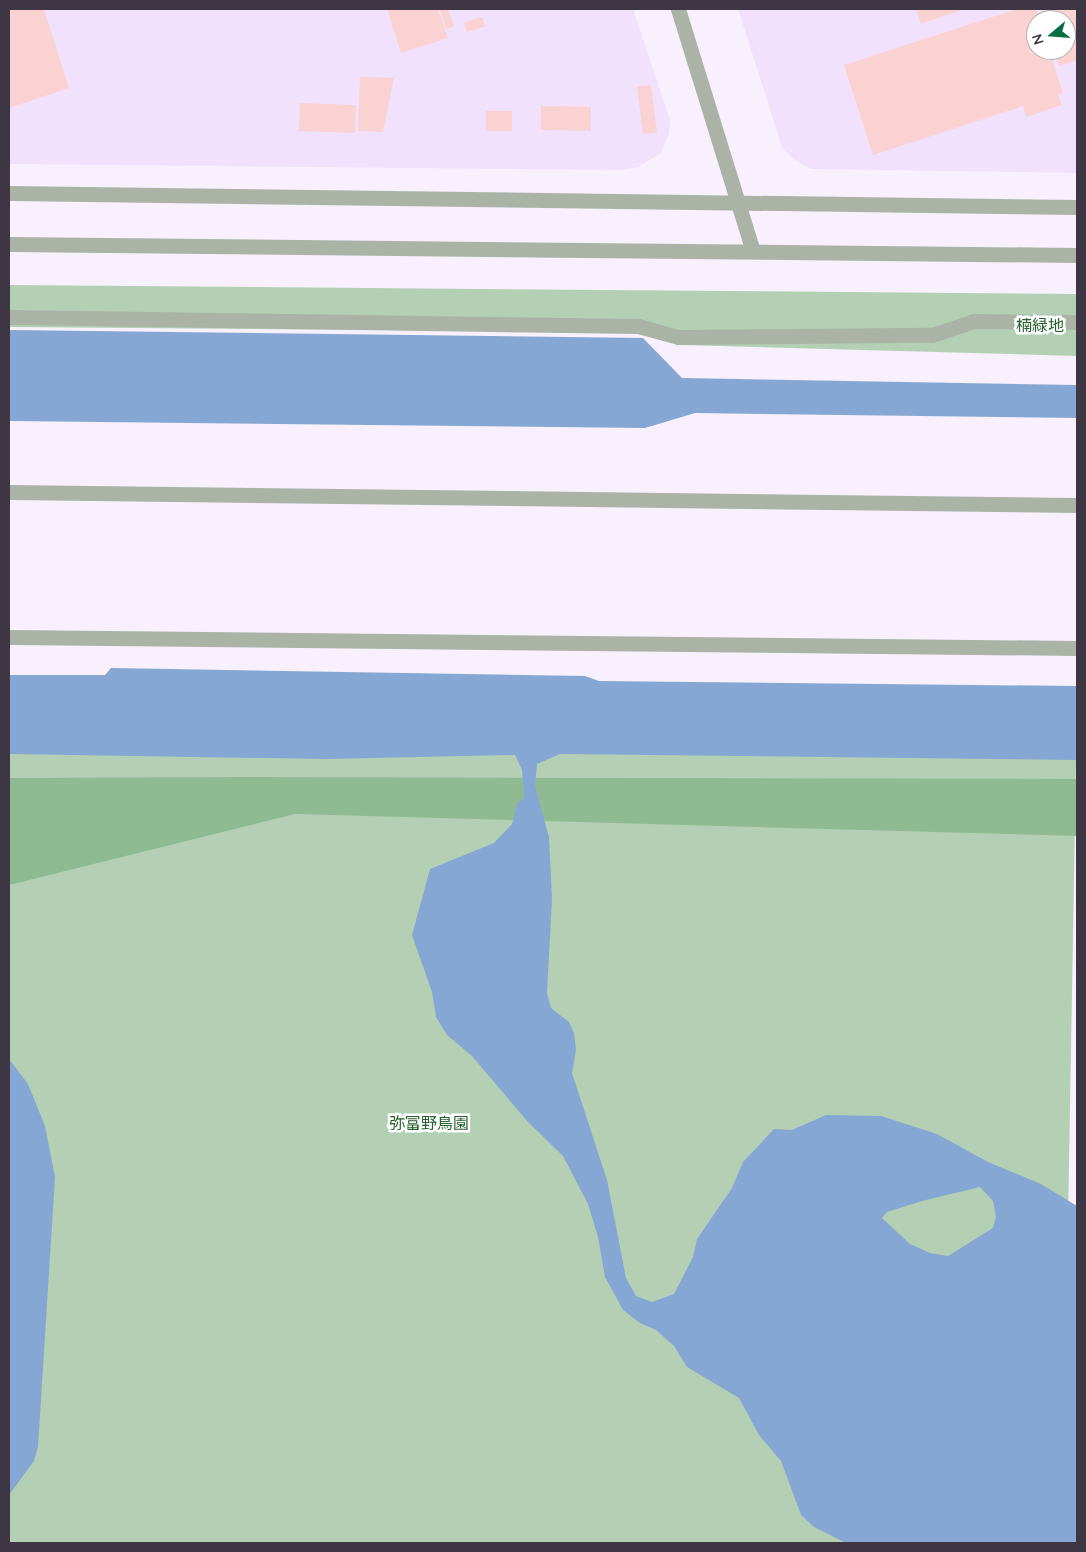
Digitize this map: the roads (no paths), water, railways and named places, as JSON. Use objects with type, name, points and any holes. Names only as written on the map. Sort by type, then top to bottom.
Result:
[{"type":"street","points":[[678,9],[753,251]]},
{"type":"street","points":[[9,193],[1077,207]]},
{"type":"street","points":[[9,244],[1077,255]]},
{"type":"street","points":[[9,317],[638,326],[678,337],[932,335],[974,321],[1077,322]]},
{"type":"street","points":[[9,492],[1077,505]]},
{"type":"street","points":[[9,637],[1077,648]]},
{"type":"water","points":[[9,330],[643,338],[682,378],[1077,385],[1077,418],[695,413],[645,428],[9,421]]},
{"type":"water","points":[[111,668],[585,676],[599,681],[1077,686],[1077,760],[560,754],[537,764],[535,786],[549,837],[552,899],[547,993],[551,1008],[569,1022],[574,1033],[576,1050],[572,1073],[607,1180],[626,1278],[636,1296],[652,1302],[674,1294],[693,1257],[697,1239],[732,1188],[743,1162],[774,1129],[792,1130],[826,1115],[881,1116],[937,1134],[988,1162],[1041,1184],[1077,1206],[1077,1543],[846,1543],[814,1527],[801,1515],[781,1461],[759,1435],[739,1398],[687,1367],[674,1346],[656,1330],[640,1323],[623,1310],[605,1277],[598,1237],[588,1204],[563,1156],[528,1122],[472,1056],[447,1035],[436,1017],[432,992],[412,935],[430,869],[494,843],[512,824],[517,804],[524,798],[522,770],[515,755],[326,759],[9,754],[9,675],[105,675]],"holes":[[[980,1187],[993,1201],[996,1217],[993,1228],[948,1256],[930,1253],[910,1244],[882,1218],[887,1212],[922,1201]]]},
{"type":"water","points":[[9,1059],[28,1084],[45,1126],[55,1177],[38,1447],[34,1461],[9,1495]]},
{"type":"park label","name":"楠緑地","points":[[1040,325]]},
{"type":"park label","name":"弥富野鳥園","points":[[429,1123]]}]
